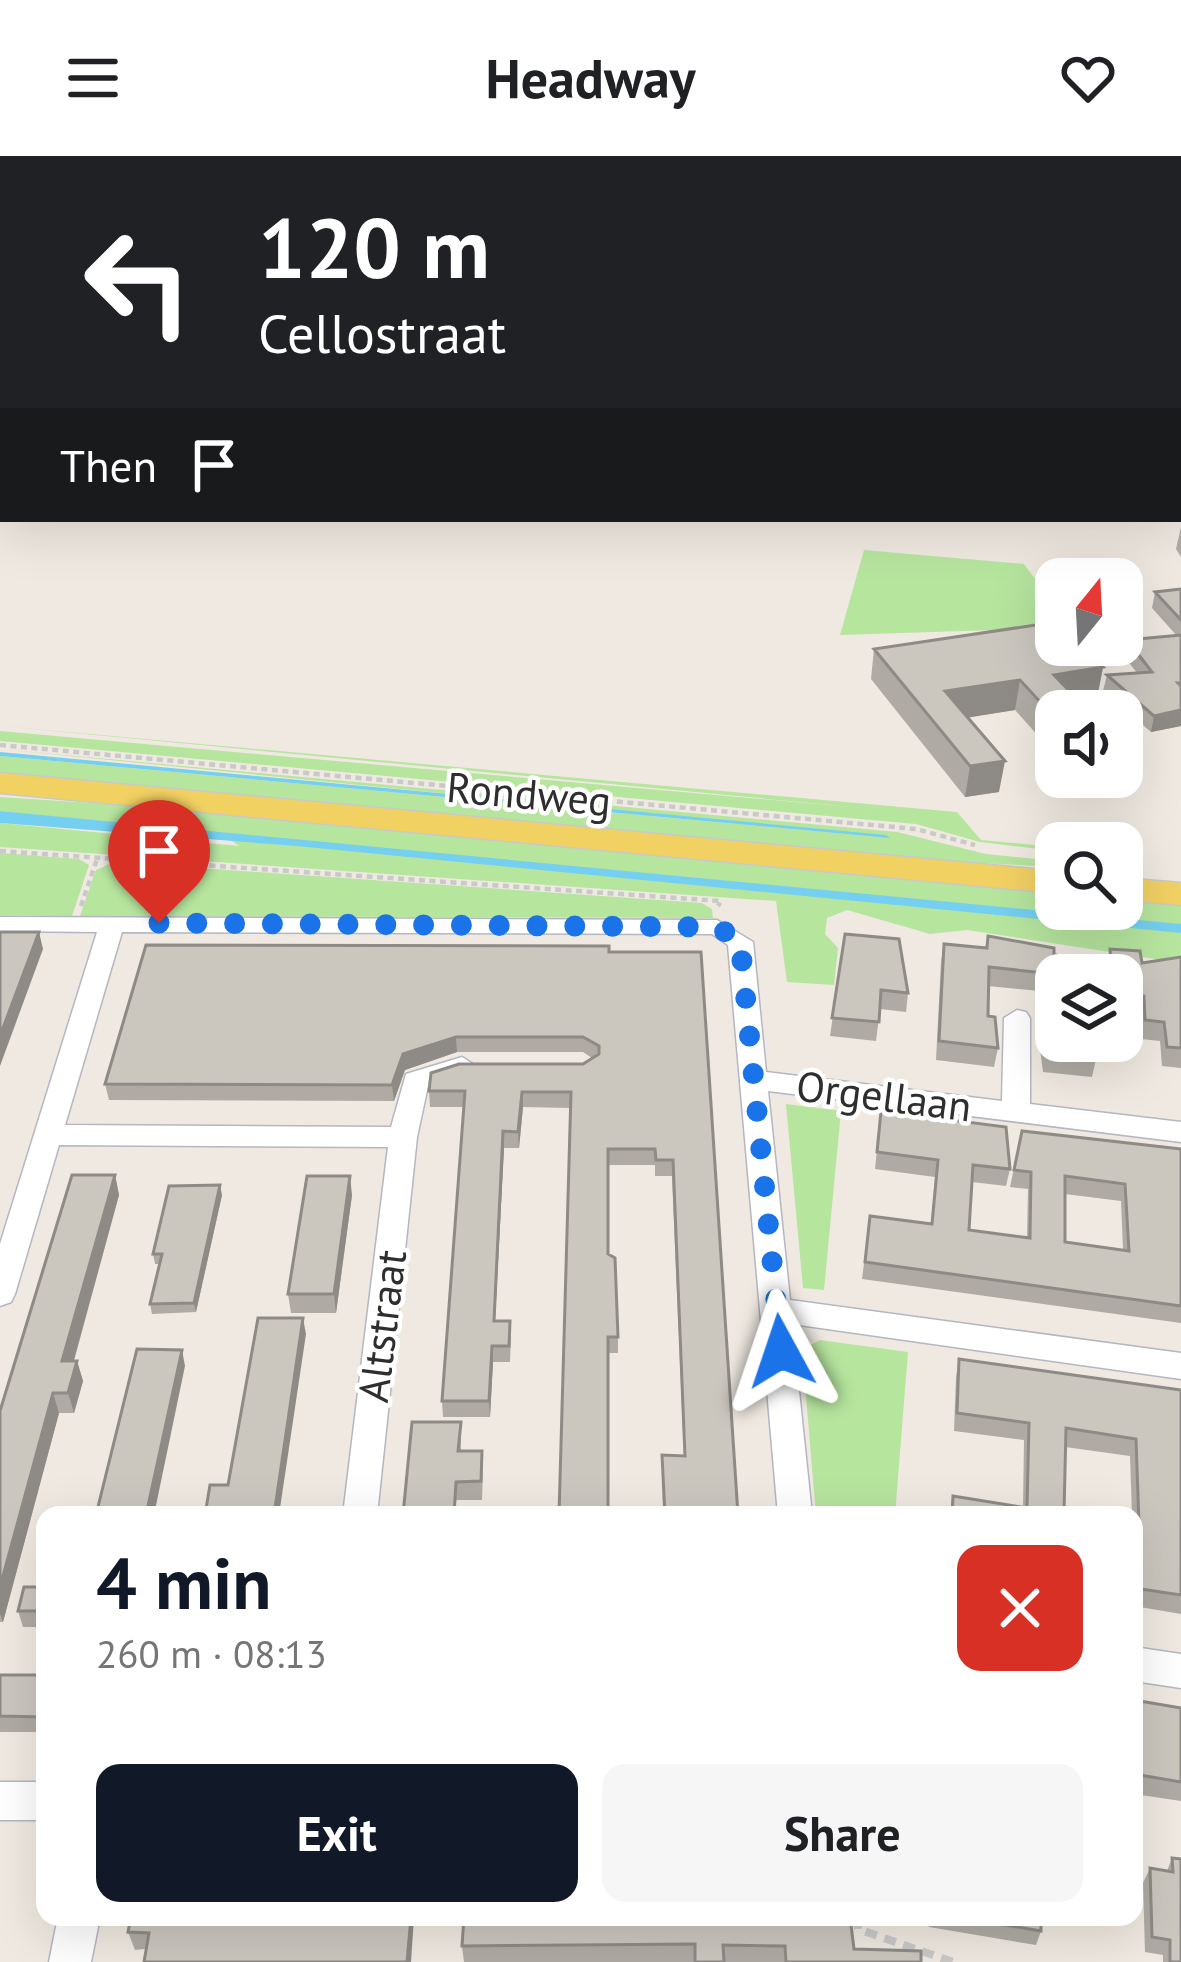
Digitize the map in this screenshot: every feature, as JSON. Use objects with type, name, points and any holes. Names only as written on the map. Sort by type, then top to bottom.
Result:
[{"type":"main road","name":"Rondweg","points":[[0,783],[1035,880]]},
{"type":"main road","points":[[1143,891],[1181,894]]},
{"type":"street","points":[[0,1294],[112,923]]},
{"type":"street","points":[[0,924],[717,927],[740,941],[794,1506]]},
{"type":"street","name":"Orgellaan","points":[[1016,1111],[1017,1018]]},
{"type":"street","name":"Altstraat","points":[[361,1506],[403,1137],[416,1080],[457,1066],[499,1066]]},
{"type":"street","name":"Orgellaan","points":[[753,1080],[1181,1132]]},
{"type":"street","points":[[49,1135],[403,1137]]},
{"type":"street","points":[[777,1310],[1181,1366]]},
{"type":"street","points":[[1143,1666],[1181,1672]]},
{"type":"street","points":[[0,1801],[36,1801]]},
{"type":"street","points":[[70,1962],[77,1926]]},
{"type":"path","name":"Rondweg","points":[[0,745],[916,829],[981,848]]},
{"type":"path","points":[[0,851],[721,901],[717,927]]},
{"type":"path","points":[[74,923],[97,859]]},
{"type":"path","points":[[858,1926],[953,1962]]},
{"type":"green space","points":[[864,550],[1024,564],[1035,579],[1035,629],[840,635]]},
{"type":"green space","points":[[0,726],[957,812],[981,840],[1035,849],[980,842],[916,824],[0,741],[0,731],[884,810]]},
{"type":"green space","points":[[0,749],[897,832],[986,854],[1035,859],[1035,866],[904,859],[0,775],[0,756],[890,838]]},
{"type":"green space","points":[[0,797],[230,812],[1035,889],[1035,930],[1143,930],[1143,899],[1181,903],[1181,963],[967,930],[930,934],[847,910],[827,918],[825,934],[838,948],[834,985],[787,982],[776,901],[0,847],[0,823],[239,846],[222,834],[0,811]]},
{"type":"green space","points":[[0,853],[79,859],[89,865],[72,916],[0,915]]},
{"type":"green space","points":[[114,862],[702,903],[712,909],[713,918],[80,916],[96,870]]},
{"type":"green space","points":[[786,1104],[841,1111],[824,1290],[803,1288]]},
{"type":"green space","points":[[820,1340],[908,1352],[896,1506],[815,1506],[802,1349]]},
{"type":"water","points":[[0,752],[886,835],[890,838],[0,756]]},
{"type":"water","points":[[0,811],[1035,910],[1035,919],[297,846],[0,823]]},
{"type":"water","points":[[1143,920],[1181,924],[1181,933],[1143,929]]},
{"type":"building","points":[[1181,589],[1181,620],[1155,592]]},
{"type":"building","points":[[1035,625],[1035,666],[1103,667],[1054,675],[1069,690],[1035,690],[1035,696],[1020,680],[945,691],[1005,761],[970,766],[874,649]]},
{"type":"building","points":[[1181,635],[1181,710],[1154,716],[1143,706],[1143,690],[1124,690],[1107,675],[1152,672],[1143,660],[1143,639]]},
{"type":"building","points":[[0,932],[39,932],[0,1036]]},
{"type":"building","points":[[845,934],[899,939],[908,993],[881,990],[879,1022],[832,1018]]},
{"type":"building","points":[[988,936],[1054,948],[1054,954],[1035,954],[1035,972],[989,967],[988,1016],[995,1017],[998,1048],[939,1041],[944,944],[987,948]]},
{"type":"building","points":[[146,945],[609,946],[609,952],[701,952],[737,1506],[665,1506],[662,1455],[685,1456],[673,1160],[656,1160],[655,1149],[608,1149],[608,1254],[615,1258],[618,1337],[608,1337],[608,1506],[559,1506],[571,1092],[522,1092],[518,1132],[503,1131],[494,1321],[510,1321],[509,1346],[492,1346],[489,1401],[442,1401],[465,1091],[429,1091],[431,1073],[459,1064],[583,1064],[599,1054],[599,1046],[583,1037],[456,1037],[403,1054],[392,1085],[105,1084]]},
{"type":"building","points":[[1110,949],[1140,951],[1110,954]]},
{"type":"building","points":[[1181,957],[1181,1048],[1167,1047],[1164,1022],[1145,1020],[1143,963]]},
{"type":"building","points":[[881,1111],[1006,1127],[1010,1169],[973,1165],[969,1230],[1030,1238],[1031,1172],[1014,1170],[1022,1131],[1181,1149],[1181,1306],[865,1262],[870,1216],[932,1224],[938,1160],[877,1152]],"holes":[[[1065,1176],[1125,1184],[1129,1251],[1065,1242]]]},
{"type":"building","points":[[72,1175],[115,1175],[62,1361],[77,1361],[68,1393],[53,1393],[0,1587],[0,1411]]},
{"type":"building","points":[[307,1176],[350,1176],[334,1294],[288,1294]]},
{"type":"building","points":[[220,1185],[194,1303],[150,1304],[162,1254],[153,1254],[169,1186]]},
{"type":"building","points":[[258,1318],[303,1318],[275,1506],[206,1506],[210,1485],[228,1485]]},
{"type":"building","points":[[137,1349],[182,1350],[148,1506],[98,1506]]},
{"type":"building","points":[[959,1359],[1181,1390],[1181,1595],[1143,1589],[1143,1506],[1138,1506],[1136,1439],[1066,1428],[1064,1506],[1027,1506],[1029,1423],[957,1413]]},
{"type":"building","points":[[412,1422],[461,1422],[458,1451],[482,1451],[481,1481],[456,1482],[455,1506],[404,1506]]},
{"type":"building","points":[[953,1496],[1015,1506],[952,1506]]},
{"type":"building","points":[[24,1587],[36,1587],[36,1611],[18,1611]]},
{"type":"building","points":[[0,1675],[36,1675],[36,1717],[0,1716]]},
{"type":"building","points":[[1143,1702],[1181,1708],[1181,1782],[1143,1776]]},
{"type":"building","points":[[1172,1858],[1181,1859],[1181,1962],[1170,1962],[1170,1940],[1152,1937],[1150,1868],[1173,1872]]},
{"type":"building","points":[[129,1926],[410,1926],[407,1962],[144,1962],[149,1933],[128,1932]]},
{"type":"building","points":[[463,1926],[851,1926],[854,1949],[921,1951],[921,1962],[786,1962],[785,1946],[723,1945],[724,1962],[695,1962],[695,1944],[462,1946]]},
{"type":"route","points":[[159,923],[717,927],[740,941],[781,1351]]}]
